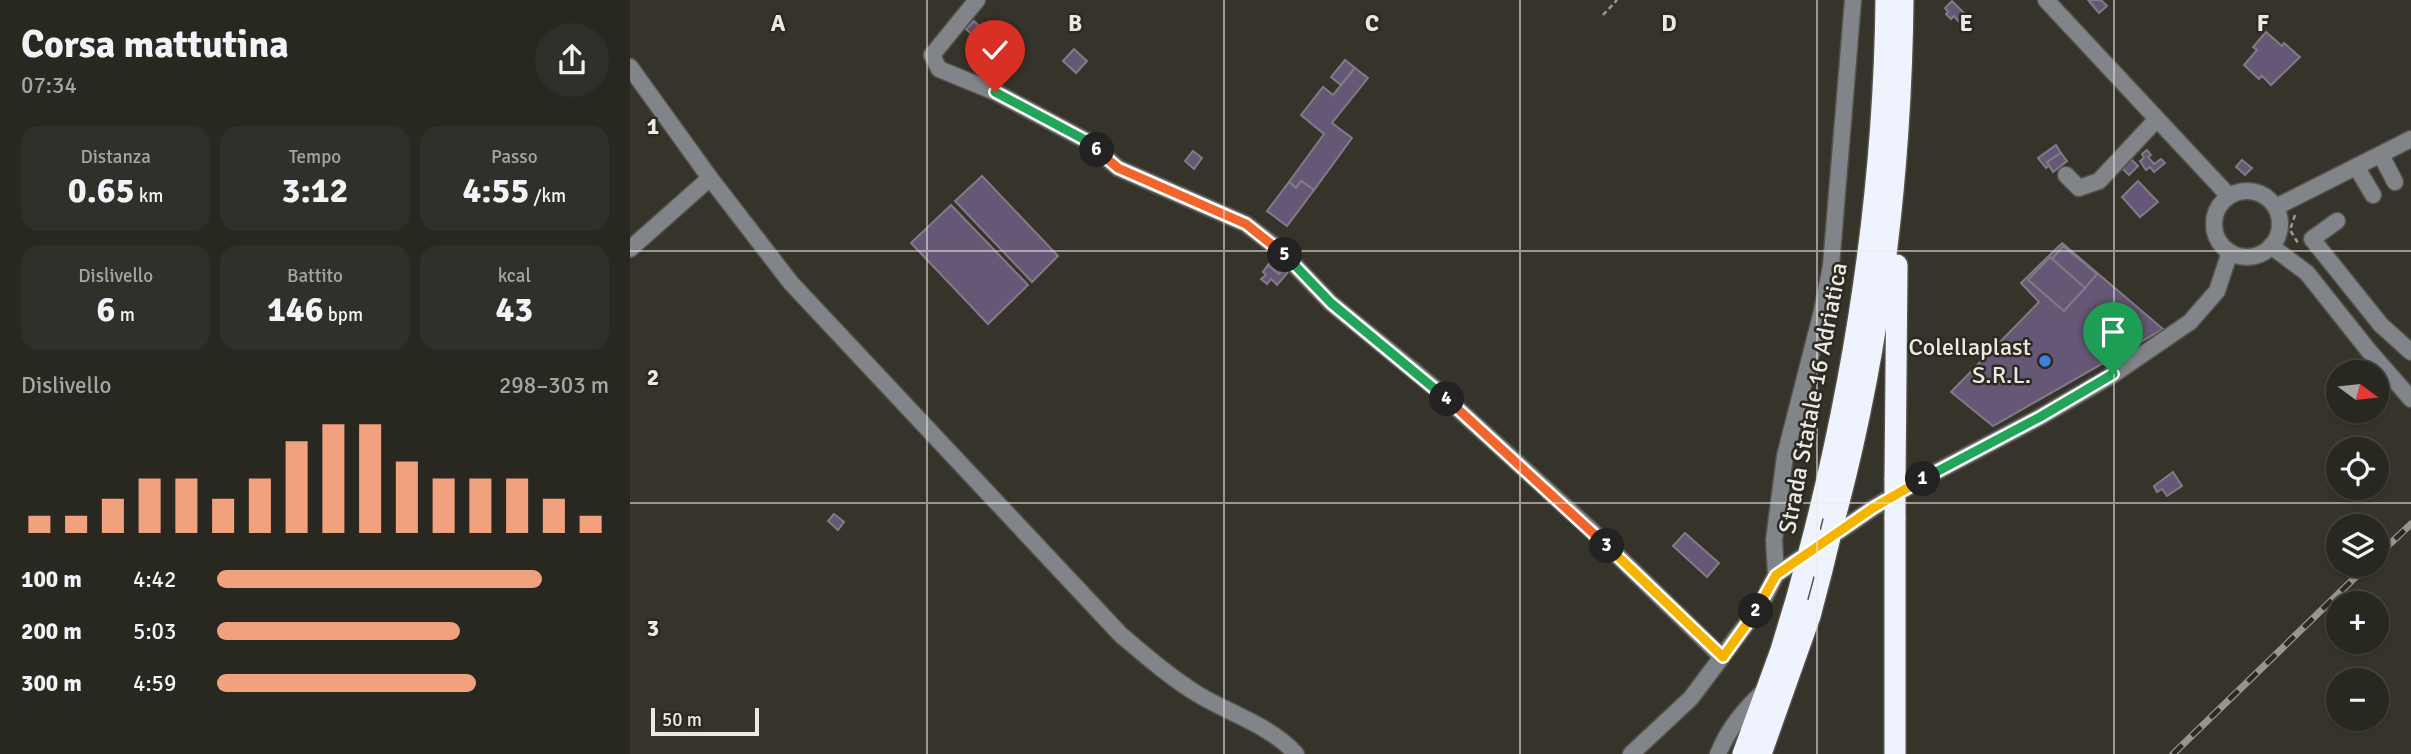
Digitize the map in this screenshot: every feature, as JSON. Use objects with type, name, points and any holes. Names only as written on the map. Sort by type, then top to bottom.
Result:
[{"type":"highway","name":"Strada Statale 16 Adriatica","points":[[1743,754],[1797,597],[1828,476],[1851,366],[1868,258],[1882,102],[1886,0]]},
{"type":"highway","name":"Strada Statale 16 Adriatica","points":[[1761,754],[1794,664],[1822,570],[1871,357],[1887,249],[1895,161],[1901,84],[1903,0]]},
{"type":"highway","points":[[1895,161],[1904,482],[1895,517],[1895,754]]},
{"type":"street","points":[[977,0],[932,55],[939,69],[995,92],[1087,141],[1118,168],[1246,224],[1281,251],[1331,303],[1436,390],[1590,529],[1723,657]]},
{"type":"street","points":[[1776,575],[1774,540],[1786,456],[1831,266],[1853,0]]},
{"type":"street","points":[[2046,0],[2229,196]]},
{"type":"street","points":[[630,67],[710,178],[792,283],[1121,635],[1168,674],[1199,695],[1270,733],[1296,754]]},
{"type":"street","points":[[2066,175],[2079,188],[2099,181],[2157,119]]},
{"type":"street","points":[[2276,207],[2411,139]]},
{"type":"street","points":[[2381,156],[2395,182]]},
{"type":"street","points":[[2357,168],[2373,195]]},
{"type":"street","points":[[630,249],[710,178]]},
{"type":"street","points":[[2239,192],[2260,193],[2276,207],[2280,228],[2272,246],[2263,253],[2252,257],[2230,252],[2216,235],[2216,213],[2229,196],[2239,192]]},
{"type":"street","points":[[2337,221],[2312,239],[2381,325],[2411,352]]},
{"type":"street","points":[[2272,246],[2307,273],[2411,399]]},
{"type":"street","points":[[1631,754],[1691,698],[1760,606],[1776,575],[1873,508],[1904,482],[2040,417],[2113,374],[2190,322],[2217,291],[2230,252]]},
{"type":"street","points":[[1718,754],[1726,735],[1742,712],[1768,687]]},
{"type":"path","points":[[1603,15],[1617,0]]},
{"type":"building","points":[[2088,0],[2101,0],[2107,6],[2099,13]]},
{"type":"building","points":[[1952,1],[1967,16],[1960,23],[1954,16],[1951,19],[1946,14],[1948,12],[1945,8]]},
{"type":"building","points":[[974,21],[989,36],[982,44],[966,29]]},
{"type":"building","points":[[2266,32],[2300,57],[2271,85],[2262,76],[2259,79],[2244,65],[2257,50],[2253,47]]},
{"type":"building","points":[[1074,49],[1087,61],[1076,73],[1063,61]]},
{"type":"building","points":[[1345,60],[1355,68],[1341,85],[1331,77]]},
{"type":"building","points":[[1355,68],[1368,78],[1332,123],[1352,138],[1314,190],[1301,181],[1296,188],[1289,182],[1324,134],[1301,115],[1323,87],[1333,95]]},
{"type":"building","points":[[2056,145],[2061,153],[2047,162],[2049,166],[2046,168],[2038,158]]},
{"type":"building","points":[[2147,150],[2151,155],[2148,157],[2154,164],[2161,159],[2165,163],[2154,172],[2150,167],[2146,170],[2140,161]]},
{"type":"building","points":[[1193,151],[1202,158],[1194,169],[1185,161]]},
{"type":"building","points":[[2061,153],[2067,161],[2053,172],[2047,162]]},
{"type":"building","points":[[2129,157],[2138,166],[2129,175],[2120,166]]},
{"type":"building","points":[[2242,160],[2252,168],[2245,175],[2236,167]]},
{"type":"building","points":[[982,176],[1058,256],[1032,282],[955,201]]},
{"type":"building","points":[[1301,181],[1314,190],[1287,226],[1267,211],[1289,182],[1296,188]]},
{"type":"building","points":[[2138,181],[2158,202],[2140,217],[2122,197]]},
{"type":"building","points":[[951,205],[1028,285],[988,324],[911,243]]},
{"type":"building","name":"Colellaplast S.R.L.","points":[[2062,243],[2163,329],[1993,426],[1951,392],[2039,302],[2021,283]]},
{"type":"building","points":[[2063,246],[2097,274],[2085,288],[2052,259]]},
{"type":"building","points":[[2050,257],[2085,288],[2064,311],[2028,280]]},
{"type":"building","points":[[1274,258],[1285,268],[1279,274],[1268,265]]},
{"type":"building","points":[[1268,265],[1279,274],[1285,268],[1289,271],[1277,285],[1271,279],[1267,284],[1261,279],[1266,275],[1263,272]]},
{"type":"building","points":[[2173,472],[2182,486],[2167,496],[2162,489],[2157,492],[2154,486]]},
{"type":"building","points":[[834,514],[844,522],[838,530],[828,521]]},
{"type":"building","points":[[1685,533],[1719,563],[1707,577],[1673,546]]},
{"type":"railway","points":[[2389,545],[2411,524]]},
{"type":"railway","points":[[2173,754],[2356,577]]},
{"type":"place","name":"Colellaplast S.R.L.","points":[[2045,361]]},
{"type":"route","points":[[995,92],[1087,141],[1118,168],[1246,224],[1281,251],[1331,303],[1436,390],[1590,529],[1723,657],[1760,606],[1776,575],[1873,508],[1913,484],[2040,417],[2113,374]]}]
